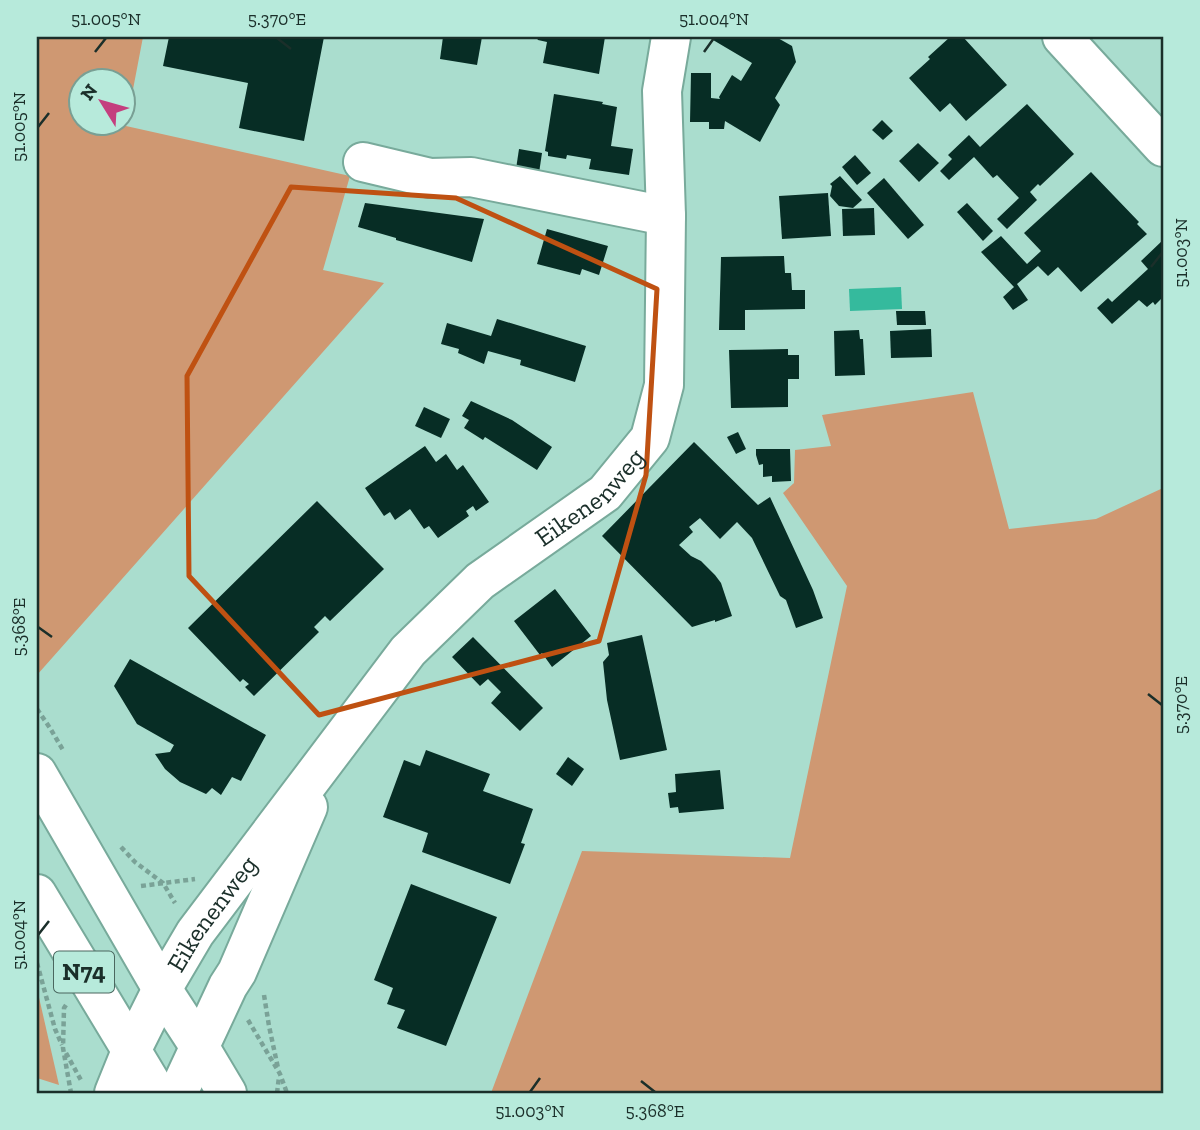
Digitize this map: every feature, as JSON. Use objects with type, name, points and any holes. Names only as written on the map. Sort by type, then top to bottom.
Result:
[{"type":"main road","name":"Eikenenweg","points":[[114,1093],[131,1051],[162,989],[195,933],[408,651],[480,581],[605,493],[650,438],[664,385],[666,216],[662,91],[671,37]]},
{"type":"main road","points":[[1062,37],[1163,147]]},
{"type":"main road","points":[[363,162],[430,178],[471,177],[666,216]]},
{"type":"main road","name":"Eikenenweg","points":[[177,1093],[237,972],[333,751]]},
{"type":"main road","name":"N74","points":[[50,762],[118,914],[227,1093]]},
{"type":"main road","name":"N74","points":[[37,894],[157,1093]]},
{"type":"path","points":[[37,709],[50,728],[50,762]]},
{"type":"path","points":[[119,845],[135,862],[163,883],[195,933]]},
{"type":"path","points":[[118,914],[139,887],[205,878]]},
{"type":"path","points":[[37,962],[55,1029],[88,1093]]},
{"type":"path","points":[[71,1093],[63,1048],[64,1008],[85,973]]},
{"type":"path","points":[[228,986],[280,1074],[288,1093]]},
{"type":"highlighted area","points":[[291,187],[456,198],[657,289],[646,475],[599,641],[319,715],[189,576],[187,376]]},
{"type":"shaded area","points":[[37,37],[143,37],[136,74],[136,66],[66,66],[66,136],[136,136],[136,128],[350,176],[323,270],[384,283],[37,675]]},
{"type":"shaded area","points":[[901,287],[902,309],[850,311],[849,289]]},
{"type":"shaded area","points":[[973,392],[1009,529],[1096,519],[1163,488],[1163,1093],[491,1093],[582,851],[790,858],[847,586],[783,493],[794,483],[795,450],[831,446],[822,415]]},
{"type":"shaded area","points":[[37,990],[38,993],[59,1085],[37,1078]]},
{"type":"building","points":[[169,37],[324,37],[304,141],[239,128],[248,83],[163,66]]},
{"type":"building","points":[[443,37],[482,37],[477,65],[440,59]]},
{"type":"building","points":[[536,37],[605,37],[599,74],[543,63],[547,42]]},
{"type":"building","points":[[708,37],[776,37],[792,46],[796,62],[775,98],[780,105],[760,142],[725,121],[724,129],[709,129],[709,122],[690,122],[691,73],[711,73],[711,98],[720,99],[732,75],[741,81],[752,63]]},
{"type":"building","points":[[950,37],[963,37],[1007,85],[966,121],[950,103],[940,112],[909,78]]},
{"type":"building","points":[[554,94],[617,107],[611,146],[633,149],[629,175],[589,169],[591,159],[567,155],[566,159],[548,156],[545,151]]},
{"type":"building","points":[[1027,104],[1074,154],[1030,192],[1037,200],[1007,229],[997,219],[1019,198],[997,175],[993,178],[974,157],[949,180],[940,171],[952,159],[948,155],[969,135],[980,147]]},
{"type":"building","points":[[882,120],[893,131],[883,140],[872,130]]},
{"type":"building","points":[[918,143],[939,163],[919,182],[899,161]]},
{"type":"building","points":[[519,149],[542,153],[539,173],[516,169]]},
{"type":"building","points":[[855,155],[871,173],[857,185],[842,167]]},
{"type":"building","points":[[1091,172],[1139,222],[1137,224],[1147,234],[1081,292],[1058,267],[1048,276],[1038,266],[1017,284],[1028,300],[1013,310],[1003,297],[1014,287],[981,252],[1001,236],[1027,264],[1041,251],[1024,233]]},
{"type":"building","points":[[840,176],[862,200],[853,208],[839,206],[830,196],[830,184]]},
{"type":"building","points":[[884,178],[924,225],[908,239],[867,193]]},
{"type":"building","points":[[828,193],[831,236],[782,239],[779,196]]},
{"type":"building","points":[[365,203],[484,219],[472,262],[358,227]]},
{"type":"building","points":[[967,203],[993,231],[983,241],[957,212]]},
{"type":"building","points":[[874,208],[875,235],[843,236],[842,209]]},
{"type":"building","points":[[547,229],[608,246],[599,275],[582,269],[580,275],[537,264]]},
{"type":"building","points":[[1163,240],[1163,297],[1155,305],[1153,302],[1147,307],[1139,300],[1112,324],[1097,308],[1108,298],[1112,302],[1148,269],[1141,261]]},
{"type":"building","points":[[784,256],[785,273],[791,273],[792,290],[805,290],[805,309],[745,310],[745,330],[719,330],[721,257]]},
{"type":"building","points":[[896,311],[925,311],[926,325],[897,325]]},
{"type":"building","points":[[497,319],[586,346],[575,382],[520,365],[521,360],[488,351],[484,364],[458,353],[459,349],[441,344],[447,323],[491,336]]},
{"type":"building","points":[[931,329],[932,357],[891,358],[890,331]]},
{"type":"building","points":[[859,330],[860,339],[863,339],[865,375],[835,376],[834,331]]},
{"type":"building","points":[[788,349],[788,355],[799,355],[799,379],[788,379],[788,407],[731,408],[729,350]]},
{"type":"building","points":[[471,401],[512,420],[552,447],[537,470],[485,437],[483,440],[464,428],[469,420],[462,416]]},
{"type":"building","points":[[424,407],[450,419],[441,438],[415,426]]},
{"type":"building","points":[[738,432],[746,449],[736,454],[727,437]]},
{"type":"building","points":[[694,442],[758,505],[770,497],[823,618],[796,628],[786,600],[780,596],[752,538],[737,522],[720,539],[700,518],[689,527],[693,532],[679,545],[701,561],[721,583],[732,616],[692,627],[602,536]]},
{"type":"building","points":[[425,446],[436,462],[446,454],[457,470],[463,465],[489,502],[476,511],[473,506],[466,511],[469,516],[438,538],[429,526],[424,529],[410,509],[395,520],[390,512],[384,516],[365,488]]},
{"type":"building","points":[[756,449],[790,449],[791,481],[772,482],[772,476],[763,477],[763,464],[759,465]]},
{"type":"building","points":[[317,501],[384,569],[330,621],[325,616],[314,627],[319,632],[254,696],[245,687],[249,684],[243,679],[240,682],[188,628]]},
{"type":"building","points":[[555,589],[591,636],[552,667],[514,621]]},
{"type":"building","points":[[642,635],[667,750],[620,760],[607,700],[603,662],[609,655],[607,643]]},
{"type":"building","points":[[473,637],[543,708],[520,731],[491,703],[501,692],[488,679],[480,686],[452,657]]},
{"type":"building","points":[[130,659],[266,735],[241,781],[232,777],[221,795],[212,788],[206,794],[180,782],[165,769],[155,754],[170,752],[174,745],[137,724],[114,686]]},
{"type":"building","points":[[426,750],[490,774],[483,791],[533,809],[521,843],[525,844],[510,884],[422,852],[428,833],[383,817],[404,760],[420,766]]},
{"type":"building","points":[[568,757],[584,769],[572,786],[556,774]]},
{"type":"building","points":[[720,770],[724,809],[679,813],[678,807],[670,808],[668,793],[676,792],[675,774]]},
{"type":"building","points":[[411,884],[497,917],[446,1046],[397,1028],[405,1010],[387,1004],[393,988],[374,980]]}]
